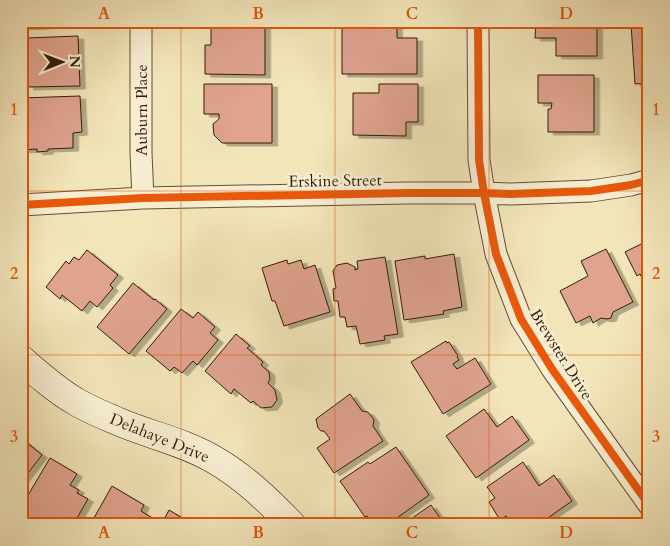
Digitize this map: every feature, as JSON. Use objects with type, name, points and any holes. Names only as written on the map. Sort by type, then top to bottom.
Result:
[{"type":"street","name":"Auburn Place","points":[[141,21],[141,156],[143,198]]},
{"type":"street","name":"Brewster Drive","points":[[478,21],[479,160],[496,254],[522,319],[552,369],[649,505]]},
{"type":"street","name":"Erskine Street","points":[[21,205],[143,198],[407,193],[511,194],[591,191],[649,180]]},
{"type":"street","name":"Delahaye Drive","points":[[21,359],[75,401],[118,422],[179,442],[212,458],[252,486],[292,525]]},
{"type":"building","points":[[21,21],[80,21],[81,24],[21,27]]},
{"type":"building","points":[[536,21],[597,21],[597,56],[556,56],[556,38],[535,38]]},
{"type":"building","points":[[211,23],[265,23],[265,75],[205,74],[205,45],[211,45]]},
{"type":"building","points":[[342,23],[397,24],[397,38],[417,38],[417,74],[342,74]]},
{"type":"building","points":[[649,23],[649,83],[635,84],[631,24]]},
{"type":"building","points":[[78,36],[80,86],[28,87],[26,38]]},
{"type":"building","points":[[538,75],[594,75],[594,132],[548,132],[548,109],[551,109],[552,103],[538,103]]},
{"type":"building","points":[[204,84],[272,84],[272,143],[222,143],[214,135],[213,124],[219,119],[219,114],[204,114]]},
{"type":"building","points":[[379,84],[418,84],[418,122],[406,122],[406,136],[353,135],[353,93],[379,93]]},
{"type":"building","points":[[80,96],[82,132],[73,133],[73,148],[48,149],[48,151],[37,152],[37,149],[21,150],[21,98]]},
{"type":"building","points":[[649,240],[649,291],[640,274],[637,276],[625,252]]},
{"type":"building","points":[[606,249],[633,302],[613,312],[611,318],[601,318],[593,323],[590,316],[576,323],[560,291],[588,276],[581,261]]},
{"type":"building","points":[[87,250],[118,275],[110,285],[113,288],[97,307],[90,301],[82,311],[62,295],[60,299],[46,287],[66,261],[69,264],[74,257],[79,260]]},
{"type":"building","points":[[454,254],[462,307],[443,311],[444,314],[404,320],[395,261],[425,256],[425,259]]},
{"type":"building","points":[[385,257],[398,334],[384,336],[385,340],[360,344],[356,326],[347,327],[345,317],[340,317],[338,301],[334,301],[333,289],[336,288],[333,271],[337,265],[347,263],[355,267],[355,270],[358,269],[357,261]]},
{"type":"building","points":[[287,260],[288,264],[301,260],[304,269],[315,265],[330,312],[284,326],[275,301],[272,301],[262,268]]},
{"type":"building","points":[[133,283],[167,309],[129,354],[97,327]]},
{"type":"building","points":[[181,309],[193,318],[198,312],[215,327],[210,333],[218,340],[197,365],[193,361],[182,373],[174,367],[170,371],[146,351]]},
{"type":"building","points":[[236,334],[250,346],[247,348],[263,362],[261,365],[269,372],[270,379],[268,383],[275,390],[277,400],[272,407],[261,408],[253,401],[251,403],[234,389],[231,394],[205,371]]},
{"type":"building","points":[[446,341],[447,343],[449,342],[458,356],[459,360],[453,364],[457,369],[475,358],[491,384],[443,414],[411,362]]},
{"type":"building","points":[[350,394],[362,411],[368,412],[374,420],[373,426],[383,441],[334,473],[317,448],[330,439],[324,431],[318,428],[316,419]]},
{"type":"building","points":[[484,409],[497,427],[512,416],[529,440],[476,478],[446,436]]},
{"type":"building","points":[[21,438],[42,455],[21,482]]},
{"type":"building","points":[[396,447],[429,495],[387,525],[371,525],[367,516],[365,517],[340,481],[368,462],[370,464]]},
{"type":"building","points":[[50,458],[77,474],[70,485],[79,490],[77,493],[88,499],[73,525],[28,525],[25,523],[28,517],[21,513],[21,507]]},
{"type":"building","points":[[523,462],[539,486],[554,475],[572,501],[538,525],[512,525],[506,516],[500,520],[489,502],[495,498],[487,487]]},
{"type":"building","points":[[112,486],[144,505],[141,511],[152,518],[148,525],[90,525]]},
{"type":"building","points":[[431,505],[445,525],[402,525]]},
{"type":"building","points":[[169,510],[194,525],[161,525]]},
{"type":"cycle path","points":[[478,21],[479,160],[496,254],[521,319],[552,369],[649,505]]},
{"type":"cycle path","points":[[21,205],[143,198],[407,193],[511,194],[591,191],[631,185],[649,180]]}]
